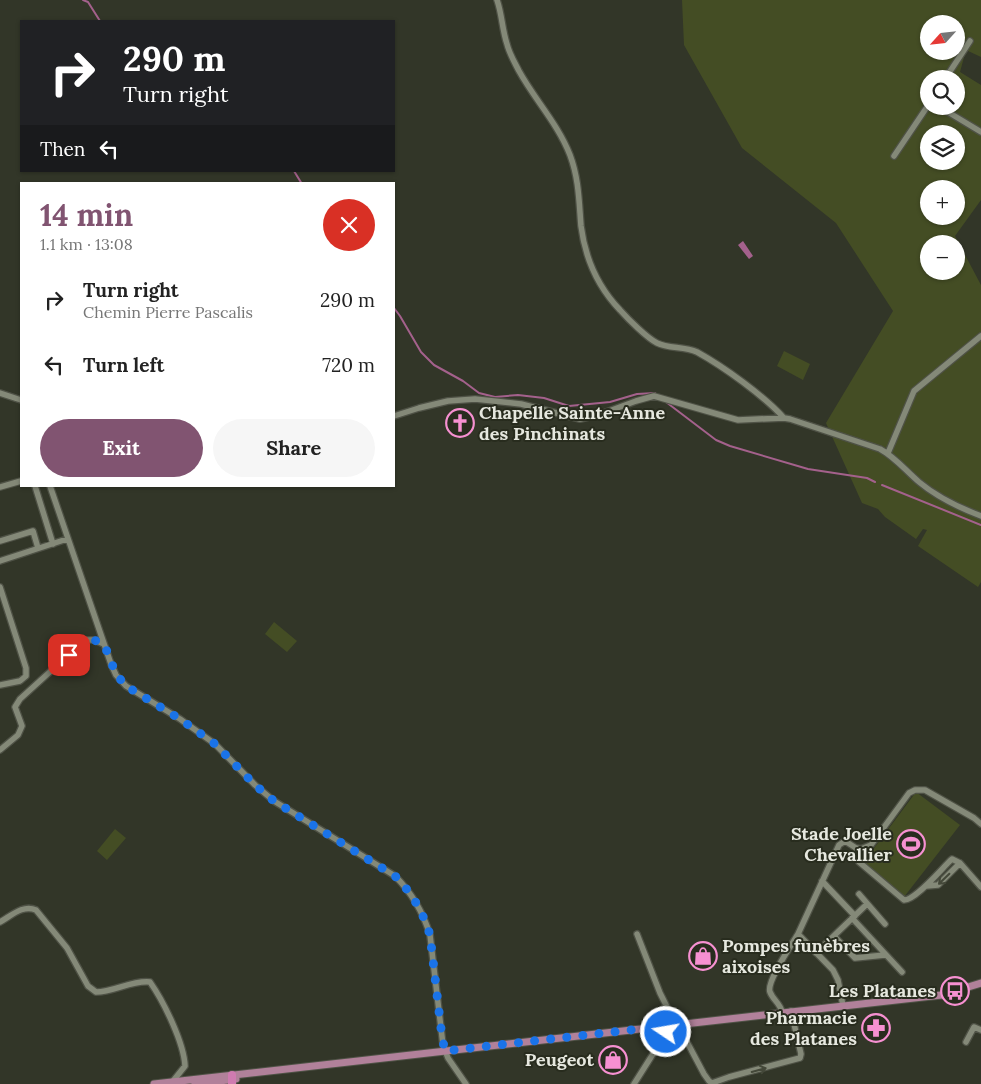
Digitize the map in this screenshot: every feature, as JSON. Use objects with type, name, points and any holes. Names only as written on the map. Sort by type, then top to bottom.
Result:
[{"type":"main road","points":[[195,1084],[288,1069],[942,995],[981,983]]},
{"type":"main road","points":[[154,1084],[173,1081],[228,1080]]},
{"type":"street","points":[[496,0],[501,12],[511,55],[560,134],[571,158],[579,190],[581,225],[586,252],[592,268],[609,298],[620,311],[657,343],[686,347],[709,359],[769,402],[784,418]]},
{"type":"street","points":[[951,70],[970,41]]},
{"type":"street","points":[[894,156],[922,115]]},
{"type":"street","points":[[953,115],[981,132]]},
{"type":"street","points":[[888,453],[914,391],[981,336]]},
{"type":"street","points":[[0,393],[20,400]]},
{"type":"street","points":[[395,416],[448,401],[475,399],[520,404],[580,419],[601,414],[636,400],[654,396],[738,420],[784,418],[820,428],[888,453],[934,492],[965,510],[981,516]]},
{"type":"street","points":[[0,487],[20,480]]},
{"type":"street","points":[[35,487],[54,544]]},
{"type":"street","points":[[50,487],[104,644],[116,674],[126,686],[180,719],[215,744],[255,785],[274,801],[395,876],[407,888],[426,921],[430,935],[445,1051],[466,1084]]},
{"type":"street","points":[[0,541],[33,531],[38,548]]},
{"type":"street","points":[[0,561],[67,539]]},
{"type":"street","points":[[0,587],[26,668],[26,676],[20,681],[0,685]]},
{"type":"street","points":[[0,750],[18,735],[22,726],[15,707],[20,700],[86,640],[94,640],[104,644]]},
{"type":"street","points":[[782,1012],[779,1002],[770,993],[769,987],[798,934],[839,845],[845,841],[856,848],[862,849],[871,845],[909,793],[915,790],[925,790],[981,824]]},
{"type":"street","points":[[856,848],[859,862],[904,900],[909,900],[952,859],[960,863],[981,887]]},
{"type":"street","points":[[924,886],[938,885],[960,863]]},
{"type":"street","points":[[822,881],[902,972]]},
{"type":"street","points":[[859,894],[886,924]]},
{"type":"street","points":[[816,953],[868,904]]},
{"type":"street","points":[[0,922],[23,908],[36,910],[67,948],[88,986],[96,992],[107,991],[143,981],[150,982],[159,995],[184,1054],[185,1066],[173,1081]]},
{"type":"street","points":[[637,934],[660,993],[672,1017],[673,1025],[704,1074],[712,1083],[800,1058],[801,1054],[791,1011]]},
{"type":"street","points":[[798,934],[833,970],[838,980],[843,1006]]},
{"type":"street","points":[[834,936],[855,958],[885,954]]},
{"type":"street","points":[[634,1084],[673,1025]]},
{"type":"street","points":[[656,1027],[658,1046]]},
{"type":"street","points":[[966,1042],[974,1027],[981,1030]]},
{"type":"green space","points":[[682,0],[981,0],[981,57],[966,50],[965,54],[965,15],[920,15],[920,60],[963,60],[961,70],[920,70],[920,115],[965,115],[965,75],[981,85],[981,200],[965,222],[965,180],[920,180],[920,225],[963,225],[956,235],[920,235],[920,280],[965,280],[965,255],[981,285],[981,582],[978,587],[918,546],[927,530],[923,529],[916,539],[885,517],[878,509],[862,503],[826,423],[893,311],[836,223],[742,148],[684,45]]},
{"type":"green space","points":[[784,351],[810,364],[803,380],[777,366]]},
{"type":"green space","points":[[274,622],[297,641],[287,652],[265,634]]},
{"type":"green space","name":"Stade Joelle Chevallier","points":[[916,792],[960,825],[904,897],[863,863]]},
{"type":"green space","points":[[115,829],[126,838],[107,860],[97,851]]},
{"type":"shaded area","points":[[743,241],[753,256],[749,259],[738,245]]},
{"type":"waterway","points":[[83,0],[88,2],[99,20]]},
{"type":"waterway","points":[[295,172],[301,182]]},
{"type":"waterway","points":[[395,309],[421,352],[434,365],[463,381],[479,393],[495,397],[518,395],[544,398],[569,406],[610,402],[637,394],[655,393]]},
{"type":"waterway","points":[[666,402],[716,440],[730,446],[808,469],[867,478],[875,482]]},
{"type":"waterway","points":[[882,485],[981,525]]},
{"type":"place","name":"Chapelle Sainte-Anne des Pinchinats","points":[[460,423]]},
{"type":"place","name":"Stade Joelle Chevallier","points":[[911,844]]},
{"type":"place","name":"Pompes funèbres aixoises","points":[[703,956]]},
{"type":"place","name":"Les Platanes","points":[[955,991]]},
{"type":"place","name":"Pharmacie des Platanes","points":[[876,1028]]},
{"type":"place","name":"Peugeot","points":[[613,1060]]},
{"type":"route","points":[[69,655],[86,640],[94,640],[104,644],[116,674],[126,686],[201,733],[229,757],[255,785],[274,801],[395,876],[407,888],[426,921],[430,935],[445,1051],[666,1026],[666,1032]]}]
